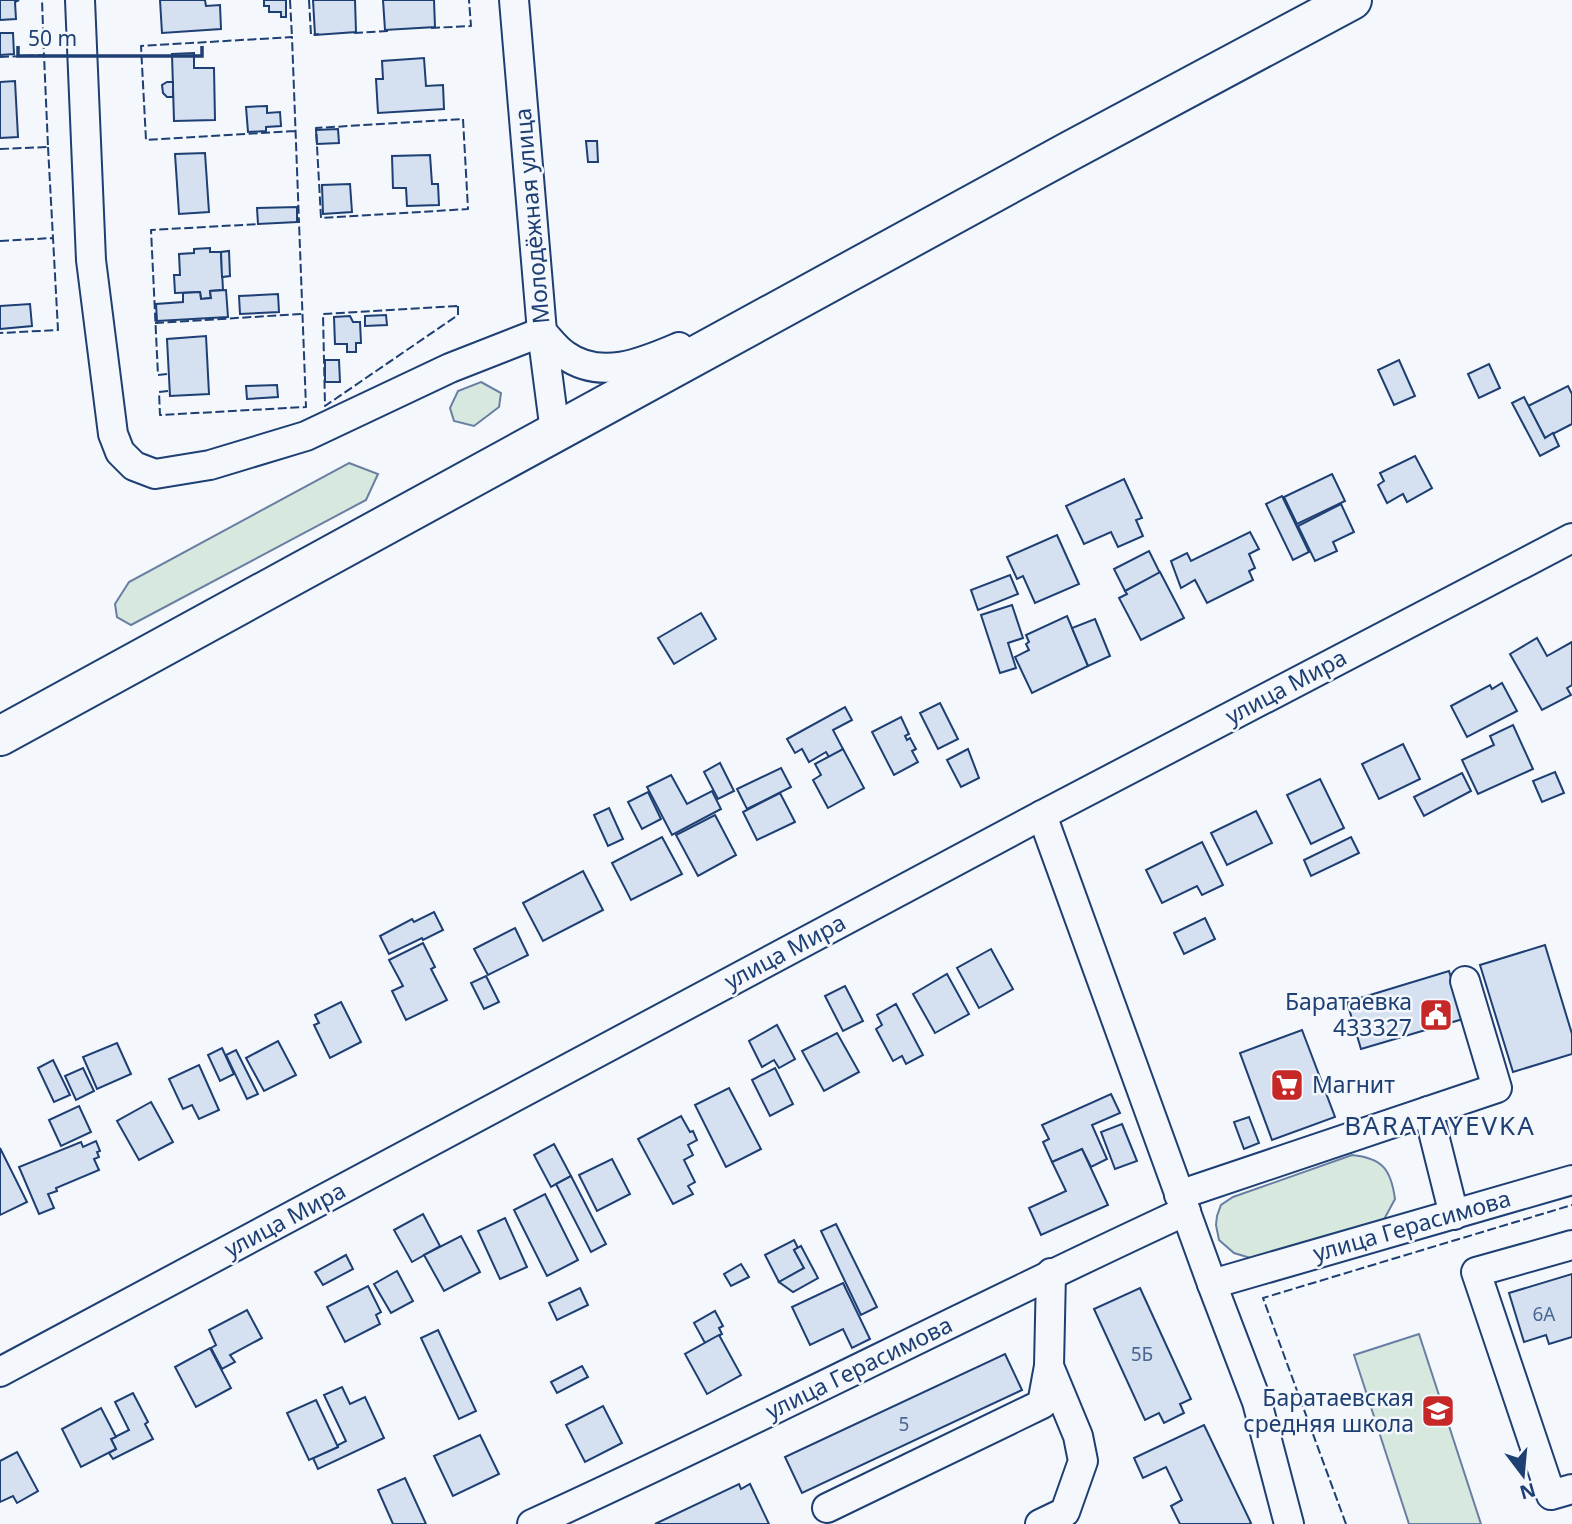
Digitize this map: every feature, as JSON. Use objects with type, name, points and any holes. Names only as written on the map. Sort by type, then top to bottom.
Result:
[{"type":"highway","points":[[0,736],[1352,0]]},
{"type":"street","points":[[80,0],[91,260],[113,434],[120,452],[134,466],[155,474],[210,465],[306,436],[450,368],[542,332],[565,355],[585,365],[609,368],[641,363],[801,298]]},
{"type":"street","name":"Молодёжная улица","points":[[513,0],[542,332],[555,432]]},
{"type":"street","name":"улица Мира","points":[[0,1371],[1042,815],[1572,538]]},
{"type":"street","points":[[1042,815],[1257,1402],[1289,1524]]},
{"type":"street","name":"улица Герасимова","points":[[532,1524],[678,1457],[1052,1273],[1182,1203],[1497,1088],[1465,981]]},
{"type":"street","points":[[1428,1111],[1454,1215]]},
{"type":"street","name":"улица Герасимова","points":[[1212,1284],[1572,1181]]},
{"type":"street","points":[[1572,1245],[1476,1272],[1551,1495],[1572,1489]]},
{"type":"street","points":[[827,1508],[1042,1404],[1049,1366],[1052,1273]]},
{"type":"street","points":[[1040,1524],[1065,1512],[1083,1461],[1078,1436],[1049,1366]]},
{"type":"shaded area","points":[[481,382],[501,393],[499,407],[474,426],[454,421],[450,408],[458,391]]},
{"type":"shaded area","points":[[349,463],[378,474],[366,500],[131,625],[117,617],[115,604],[129,582]]},
{"type":"shaded area","points":[[1352,1155],[1378,1162],[1391,1180],[1395,1199],[1381,1225],[1257,1260],[1234,1253],[1219,1240],[1217,1216],[1221,1205],[1233,1197]]},
{"type":"shaded area","points":[[1419,1334],[1481,1524],[1409,1524],[1354,1355]]},
{"type":"building","points":[[0,0],[19,0],[15,2],[16,19],[0,20]]},
{"type":"building","points":[[160,0],[205,0],[206,6],[220,5],[221,29],[162,33]]},
{"type":"building","points":[[264,0],[286,0],[286,17],[281,17],[281,12],[269,12],[269,6],[264,6]]},
{"type":"building","points":[[313,0],[355,0],[356,32],[315,35]]},
{"type":"building","points":[[383,0],[434,0],[435,27],[385,30]]},
{"type":"building","points":[[0,33],[13,33],[14,54],[0,55]]},
{"type":"building","points":[[194,53],[194,68],[214,68],[215,120],[174,121],[172,54]]},
{"type":"building","points":[[424,58],[426,86],[443,85],[444,109],[378,113],[376,79],[383,79],[382,61]]},
{"type":"building","points":[[15,81],[18,137],[0,138],[0,82]]},
{"type":"building","points":[[173,82],[173,97],[167,97],[163,93],[162,85]]},
{"type":"building","points":[[267,106],[267,113],[280,112],[281,126],[266,127],[266,131],[248,132],[246,107]]},
{"type":"building","points":[[338,129],[339,143],[317,144],[316,130]]},
{"type":"building","points":[[586,141],[597,141],[598,162],[588,162]]},
{"type":"building","points":[[205,153],[209,212],[179,214],[175,154]]},
{"type":"building","points":[[430,155],[432,184],[438,184],[439,205],[407,206],[406,188],[393,188],[392,156]]},
{"type":"building","points":[[350,184],[352,212],[323,214],[322,185]]},
{"type":"building","points":[[297,207],[297,222],[258,224],[257,208]]},
{"type":"building","points":[[210,248],[210,252],[221,252],[223,290],[210,291],[211,298],[201,299],[200,292],[175,293],[174,275],[180,275],[179,254]]},
{"type":"building","points":[[229,251],[230,276],[222,277],[221,252]]},
{"type":"building","points":[[226,290],[228,317],[157,321],[156,304],[183,302],[183,293],[200,292],[201,299],[211,298],[210,291]]},
{"type":"building","points":[[278,294],[279,312],[240,314],[239,296]]},
{"type":"building","points":[[30,304],[32,326],[0,329],[0,306]]},
{"type":"building","points":[[386,315],[387,325],[365,326],[365,316]]},
{"type":"building","points":[[350,316],[353,322],[360,322],[361,343],[356,343],[356,352],[347,352],[347,344],[335,344],[334,317]]},
{"type":"building","points":[[206,336],[209,394],[170,396],[167,339]]},
{"type":"building","points":[[325,360],[339,360],[340,382],[325,382]]},
{"type":"building","points":[[1399,360],[1415,396],[1394,405],[1378,370]]},
{"type":"building","points":[[1489,364],[1500,388],[1479,398],[1468,374]]},
{"type":"building","points":[[277,385],[278,397],[247,399],[246,386]]},
{"type":"building","points":[[1568,386],[1572,394],[1572,424],[1545,438],[1528,406]]},
{"type":"building","points":[[1524,397],[1545,438],[1553,433],[1559,446],[1540,456],[1512,403]]},
{"type":"building","points":[[1415,456],[1432,488],[1407,502],[1403,494],[1387,503],[1378,485],[1384,481],[1380,473]]},
{"type":"building","points":[[1332,474],[1345,501],[1297,524],[1284,497]]},
{"type":"building","points":[[1124,479],[1142,518],[1136,520],[1143,536],[1118,547],[1111,532],[1084,544],[1066,506]]},
{"type":"building","points":[[1282,496],[1309,552],[1293,560],[1266,504]]},
{"type":"building","points":[[1341,504],[1354,532],[1333,542],[1337,551],[1315,561],[1298,526]]},
{"type":"building","points":[[1250,532],[1259,549],[1249,554],[1255,568],[1249,571],[1253,580],[1207,603],[1195,580],[1181,588],[1171,561],[1187,553],[1191,561]]},
{"type":"building","points":[[1057,535],[1079,584],[1035,603],[1023,576],[1017,579],[1007,557]]},
{"type":"building","points":[[1149,551],[1160,573],[1125,591],[1114,569]]},
{"type":"building","points":[[1160,572],[1184,618],[1141,640],[1119,598],[1127,594],[1125,591]]},
{"type":"building","points":[[1010,575],[1018,594],[978,610],[971,590]]},
{"type":"building","points":[[1012,605],[1023,638],[1008,643],[1016,668],[1000,673],[981,615]]},
{"type":"building","points":[[701,613],[716,639],[674,664],[658,638]]},
{"type":"building","points":[[1067,616],[1088,666],[1032,693],[1015,657],[1029,650],[1026,635]]},
{"type":"building","points":[[1095,619],[1110,656],[1088,666],[1072,628]]},
{"type":"building","points":[[1537,638],[1547,656],[1572,642],[1572,685],[1567,688],[1571,695],[1542,710],[1510,654]]},
{"type":"building","points":[[1502,683],[1517,711],[1467,737],[1451,706],[1490,685],[1492,689]]},
{"type":"building","points":[[940,703],[958,739],[938,749],[920,713]]},
{"type":"building","points":[[845,707],[852,720],[833,730],[843,749],[829,757],[826,752],[809,762],[802,749],[795,753],[787,739]]},
{"type":"building","points":[[901,717],[909,734],[905,736],[907,740],[910,738],[916,749],[912,751],[918,762],[894,775],[872,732]]},
{"type":"building","points":[[1513,725],[1533,769],[1478,794],[1462,760],[1494,745],[1490,736]]},
{"type":"building","points":[[1403,744],[1420,779],[1379,799],[1362,764]]},
{"type":"building","points":[[843,749],[864,788],[828,808],[813,780],[821,775],[815,764]]},
{"type":"building","points":[[968,749],[979,778],[961,787],[947,760]]},
{"type":"building","points":[[720,763],[734,791],[718,799],[704,772]]},
{"type":"building","points":[[781,768],[791,787],[747,809],[737,789]]},
{"type":"building","points":[[1555,772],[1564,793],[1542,802],[1533,781]]},
{"type":"building","points":[[1462,773],[1471,791],[1424,816],[1414,797]]},
{"type":"building","points":[[671,775],[687,804],[712,791],[721,809],[672,835],[647,787]]},
{"type":"building","points":[[1320,779],[1344,828],[1311,844],[1287,795]]},
{"type":"building","points":[[648,792],[661,819],[642,829],[628,802]]},
{"type":"building","points":[[780,793],[795,822],[757,840],[743,812]]},
{"type":"building","points":[[609,808],[623,839],[608,846],[594,815]]},
{"type":"building","points":[[1256,811],[1272,843],[1227,865],[1211,833]]},
{"type":"building","points":[[715,815],[736,855],[698,876],[676,835]]},
{"type":"building","points":[[662,837],[682,874],[631,900],[612,863]]},
{"type":"building","points":[[1351,837],[1359,853],[1311,876],[1304,860]]},
{"type":"building","points":[[1202,842],[1223,885],[1202,895],[1197,886],[1162,903],[1146,870]]},
{"type":"building","points":[[583,871],[603,910],[543,941],[523,903]]},
{"type":"building","points":[[434,912],[443,930],[389,954],[380,936],[412,919],[414,922]]},
{"type":"building","points":[[1205,918],[1215,939],[1184,954],[1174,933]]},
{"type":"building","points":[[515,928],[528,955],[488,975],[474,949]]},
{"type":"building","points":[[423,943],[435,967],[431,969],[447,1000],[406,1020],[392,991],[403,986],[389,960]]},
{"type":"building","points":[[1545,945],[1572,1034],[1572,1054],[1513,1072],[1480,965]]},
{"type":"building","points":[[991,949],[1013,989],[979,1008],[957,968]]},
{"type":"building","points":[[1449,971],[1463,1019],[1361,1049],[1347,1002]]},
{"type":"building","points":[[947,974],[969,1014],[935,1033],[913,994]]},
{"type":"building","points":[[486,976],[499,1002],[484,1009],[471,983]]},
{"type":"building","points":[[845,986],[863,1021],[843,1031],[825,996]]},
{"type":"building","points":[[341,1002],[361,1042],[330,1058],[314,1025],[319,1023],[315,1015]]},
{"type":"building","points":[[896,1004],[923,1055],[906,1064],[902,1056],[893,1061],[876,1029],[882,1025],[877,1015]]},
{"type":"building","points":[[777,1025],[795,1059],[779,1068],[774,1060],[762,1067],[749,1041]]},
{"type":"building","name":"Магнит","points":[[1302,1030],[1335,1117],[1272,1140],[1240,1053]]},
{"type":"building","points":[[837,1033],[859,1072],[824,1091],[802,1051]]},
{"type":"building","points":[[278,1041],[296,1075],[264,1091],[246,1058]]},
{"type":"building","points":[[117,1043],[131,1074],[97,1089],[83,1057]]},
{"type":"building","points":[[222,1048],[234,1074],[220,1081],[208,1055]]},
{"type":"building","points":[[236,1050],[258,1094],[247,1099],[226,1055]]},
{"type":"building","points":[[53,1060],[70,1095],[54,1102],[38,1068]]},
{"type":"building","points":[[199,1065],[219,1110],[199,1119],[192,1105],[183,1109],[169,1079]]},
{"type":"building","points":[[83,1068],[94,1091],[76,1100],[65,1076]]},
{"type":"building","points":[[775,1068],[793,1104],[770,1116],[752,1080]]},
{"type":"building","points":[[729,1088],[761,1149],[726,1167],[695,1105]]},
{"type":"building","points":[[1111,1094],[1120,1113],[1092,1125],[1107,1159],[1091,1167],[1082,1149],[1052,1162],[1043,1142],[1049,1139],[1042,1125]]},
{"type":"building","points":[[151,1102],[173,1142],[139,1160],[117,1121]]},
{"type":"building","points":[[79,1106],[91,1132],[61,1146],[49,1120]]},
{"type":"building","points":[[681,1116],[697,1140],[688,1145],[693,1155],[684,1160],[695,1182],[688,1186],[693,1194],[673,1204],[638,1139]]},
{"type":"building","points":[[1249,1117],[1259,1143],[1244,1149],[1234,1122]]},
{"type":"building","points":[[1122,1124],[1137,1161],[1115,1169],[1101,1132]]},
{"type":"building","points":[[96,1141],[100,1151],[97,1152],[99,1157],[94,1159],[99,1170],[56,1188],[57,1191],[48,1194],[54,1208],[39,1214],[19,1167],[81,1142],[83,1147]]},
{"type":"building","points":[[554,1144],[571,1176],[551,1187],[534,1155]]},
{"type":"building","points":[[0,1148],[27,1202],[0,1215]]},
{"type":"building","points":[[1082,1149],[1108,1205],[1041,1235],[1029,1208],[1066,1191],[1052,1162]]},
{"type":"building","points":[[612,1159],[630,1194],[597,1211],[579,1175]]},
{"type":"building","points":[[571,1176],[606,1244],[591,1252],[556,1184]]},
{"type":"building","points":[[545,1194],[578,1260],[547,1276],[514,1210]]},
{"type":"building","points":[[423,1214],[440,1246],[412,1262],[394,1230]]},
{"type":"building","points":[[505,1218],[527,1267],[500,1279],[478,1231]]},
{"type":"building","points":[[836,1224],[877,1307],[861,1315],[821,1231]]},
{"type":"building","points":[[461,1236],[480,1272],[444,1291],[424,1255]]},
{"type":"building","points":[[794,1240],[798,1248],[794,1250],[804,1268],[779,1282],[765,1255]]},
{"type":"building","points":[[801,1246],[818,1278],[793,1292],[779,1282],[804,1268],[794,1250]]},
{"type":"building","points":[[346,1255],[353,1269],[323,1285],[315,1272]]},
{"type":"building","points":[[741,1264],[749,1277],[731,1286],[724,1274]]},
{"type":"building","points":[[397,1271],[413,1301],[391,1313],[374,1284]]},
{"type":"building","points":[[1572,1274],[1572,1337],[1549,1344],[1546,1335],[1524,1342],[1509,1293]]},
{"type":"building","points":[[843,1283],[870,1339],[852,1348],[843,1329],[810,1345],[792,1307]]},
{"type":"building","points":[[368,1286],[381,1312],[376,1315],[380,1324],[345,1342],[327,1307]]},
{"type":"building","points":[[580,1288],[588,1305],[557,1320],[549,1303]]},
{"type":"building","points":[[1140,1288],[1191,1399],[1180,1404],[1184,1413],[1164,1423],[1159,1413],[1145,1420],[1094,1309]]},
{"type":"building","points":[[247,1310],[262,1338],[230,1355],[235,1362],[222,1369],[211,1348],[216,1345],[209,1330]]},
{"type":"building","points":[[715,1311],[723,1326],[719,1328],[722,1334],[705,1343],[694,1323]]},
{"type":"building","points":[[438,1330],[476,1411],[459,1419],[421,1338]]},
{"type":"building","points":[[719,1335],[741,1375],[707,1394],[685,1354]]},
{"type":"building","points":[[210,1348],[231,1388],[196,1407],[175,1367]]},
{"type":"building","points":[[1005,1354],[1022,1390],[802,1493],[785,1457]]},
{"type":"building","points":[[582,1366],[588,1377],[557,1393],[551,1382]]},
{"type":"building","points":[[342,1387],[350,1404],[365,1397],[384,1438],[318,1469],[313,1458],[346,1441],[324,1395]]},
{"type":"building","points":[[133,1393],[148,1422],[145,1424],[153,1439],[113,1459],[109,1453],[116,1449],[111,1439],[129,1430],[115,1402]]},
{"type":"building","points":[[316,1400],[338,1447],[309,1460],[287,1413]]},
{"type":"building","points":[[603,1406],[622,1443],[585,1462],[566,1425]]},
{"type":"building","points":[[101,1408],[116,1437],[111,1439],[116,1449],[81,1467],[62,1429]]},
{"type":"building","points":[[1204,1425],[1251,1523],[1249,1524],[1180,1524],[1171,1506],[1182,1500],[1166,1467],[1143,1478],[1134,1458]]},
{"type":"building","points":[[480,1435],[499,1474],[453,1496],[434,1456]]},
{"type":"building","points":[[17,1452],[38,1491],[17,1503],[13,1496],[0,1502],[0,1461]]},
{"type":"building","points":[[405,1478],[426,1524],[393,1524],[378,1490]]},
{"type":"building","points":[[739,1484],[741,1489],[750,1484],[769,1524],[655,1524]]},
{"type":"fence","points":[[0,57],[44,55],[42,0]]},
{"type":"fence","points":[[290,0],[292,37]]},
{"type":"fence","points":[[309,0],[311,35],[319,34]]},
{"type":"fence","points":[[431,28],[471,26],[469,0]]},
{"type":"fence","points":[[354,33],[389,31]]},
{"type":"fence","points":[[295,131],[146,140],[141,46],[292,37],[299,222]]},
{"type":"fence","points":[[0,149],[48,147],[44,55]]},
{"type":"fence","points":[[463,119],[468,209],[321,218],[316,128],[463,119]]},
{"type":"fence","points":[[48,147],[53,238]]},
{"type":"fence","points":[[168,391],[159,392],[160,415],[306,407],[299,222],[295,222]]},
{"type":"fence","points":[[167,374],[158,375],[151,230],[260,224]]},
{"type":"fence","points":[[0,241],[53,238],[58,330],[0,333]]},
{"type":"fence","points":[[458,306],[458,315],[325,406],[323,314],[458,306]]},
{"type":"fence","points":[[155,323],[302,314]]},
{"type":"fence","points":[[1346,1524],[1263,1298],[1572,1205]]},
{"type":"place","name":"Баратаевка 433327","points":[[1436,1015]]},
{"type":"place","name":"Магнит","points":[[1287,1085]]},
{"type":"place","name":"Баратаевская средняя школа","points":[[1438,1411]]},
{"type":"district","name":"BARATAYEVKA","points":[[1440,1126]]}]
